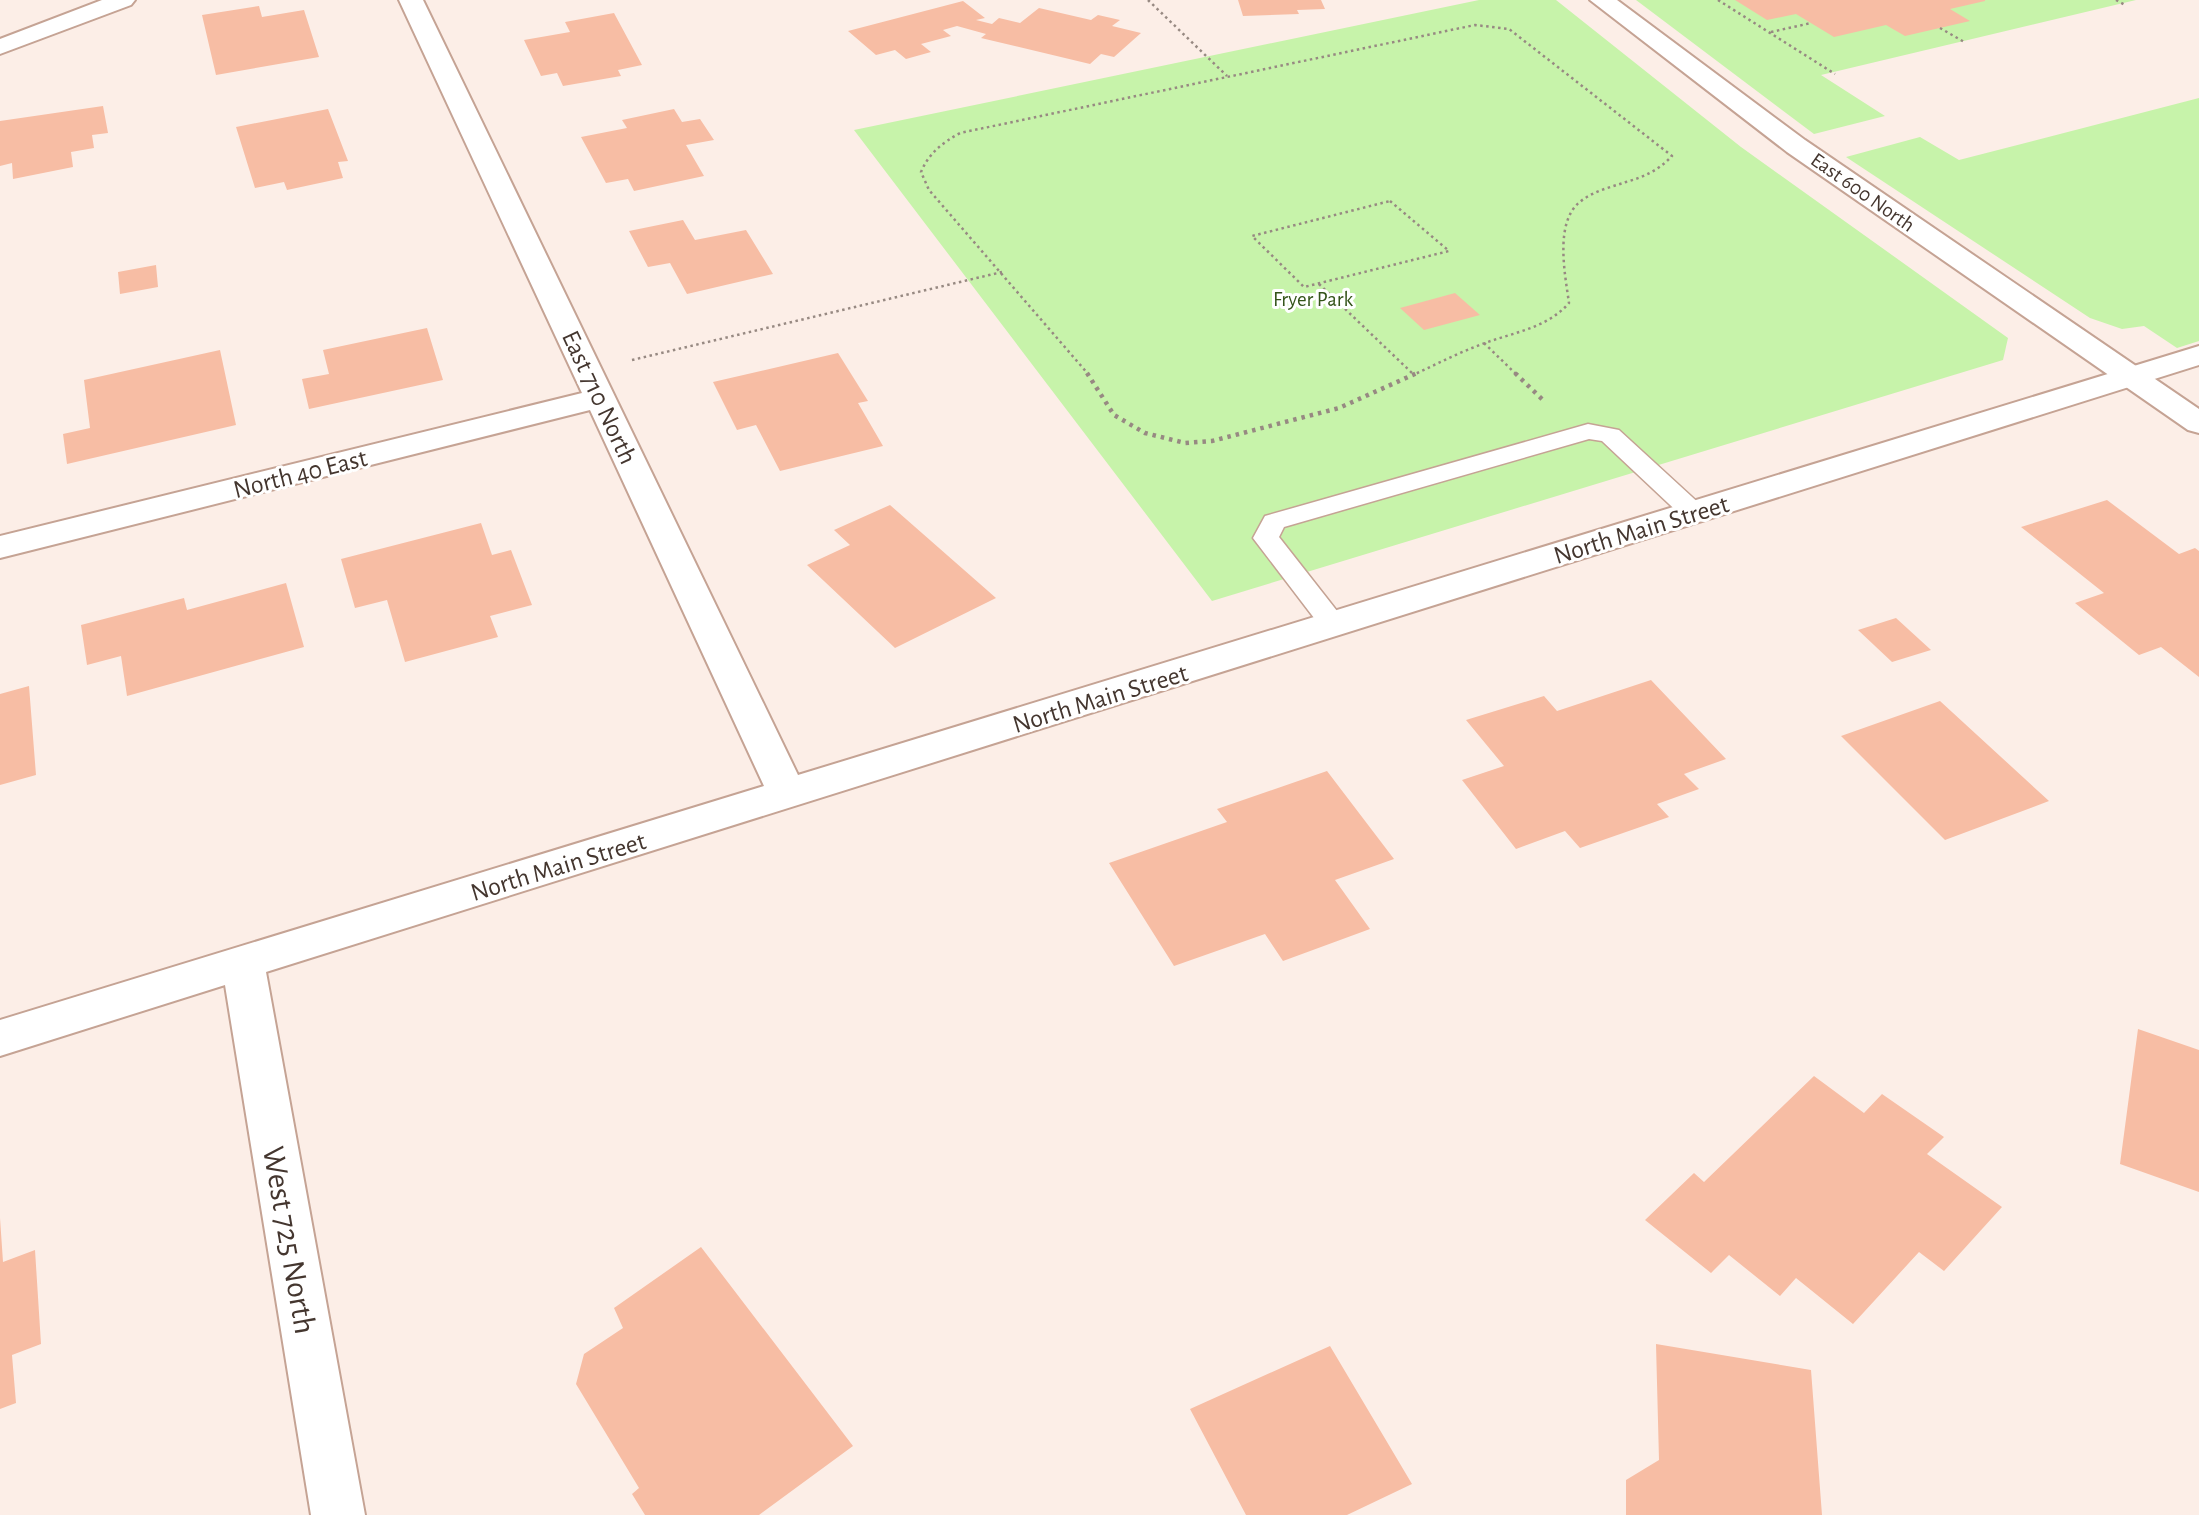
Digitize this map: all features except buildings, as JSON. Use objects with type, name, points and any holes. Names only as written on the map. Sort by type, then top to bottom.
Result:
[{"type":"street","points":[[0,47],[123,0]]},
{"type":"street","name":"East 710 North","points":[[411,0],[788,795]]},
{"type":"street","name":"East 600 North","points":[[1602,0],[1797,146],[2199,423]]},
{"type":"street","name":"North Main Street","points":[[0,1038],[2199,355]]},
{"type":"street","name":"North 40 East","points":[[0,547],[600,398]]},
{"type":"street","name":"West 725 North","points":[[243,964],[338,1515]]},
{"type":"lane","points":[[1334,625],[1266,538],[1274,522],[1588,431],[1610,435],[1694,513]]},
{"type":"path","points":[[1147,0],[1228,76]]},
{"type":"path","points":[[1718,0],[1835,74]]},
{"type":"path","points":[[2116,0],[2125,5]]},
{"type":"path","points":[[1770,33],[1811,23]]},
{"type":"path","points":[[1475,25],[1509,29],[1672,156],[1666,164],[1646,176],[1599,192],[1574,206],[1566,221],[1565,266],[1569,303],[1559,314],[1528,330],[1484,343],[1412,373],[1339,408],[1212,441],[1185,443],[1145,433],[1114,415],[1080,361],[1002,272],[929,190],[921,172],[925,160],[936,146],[960,133],[999,123],[1330,57],[1454,27],[1475,25]]},
{"type":"path","points":[[1940,28],[1966,43]]},
{"type":"path","points":[[1390,201],[1449,251],[1319,284],[1304,287],[1252,236],[1390,201]]},
{"type":"path","points":[[622,362],[1002,272]]},
{"type":"path","points":[[1319,284],[1412,373]]},
{"type":"path","points":[[1484,343],[1546,403]]},
{"type":"green space","name":"Fryer Park","points":[[1479,0],[1556,0],[1741,147],[2008,338],[2003,360],[1212,601],[854,130]]},
{"type":"green space","points":[[1636,0],[2136,0],[1821,75],[1885,116],[1814,134]]},
{"type":"green space","points":[[2199,98],[2199,341],[2177,348],[2144,326],[2122,329],[2090,318],[1846,157],[1920,137],[1959,160]]}]
